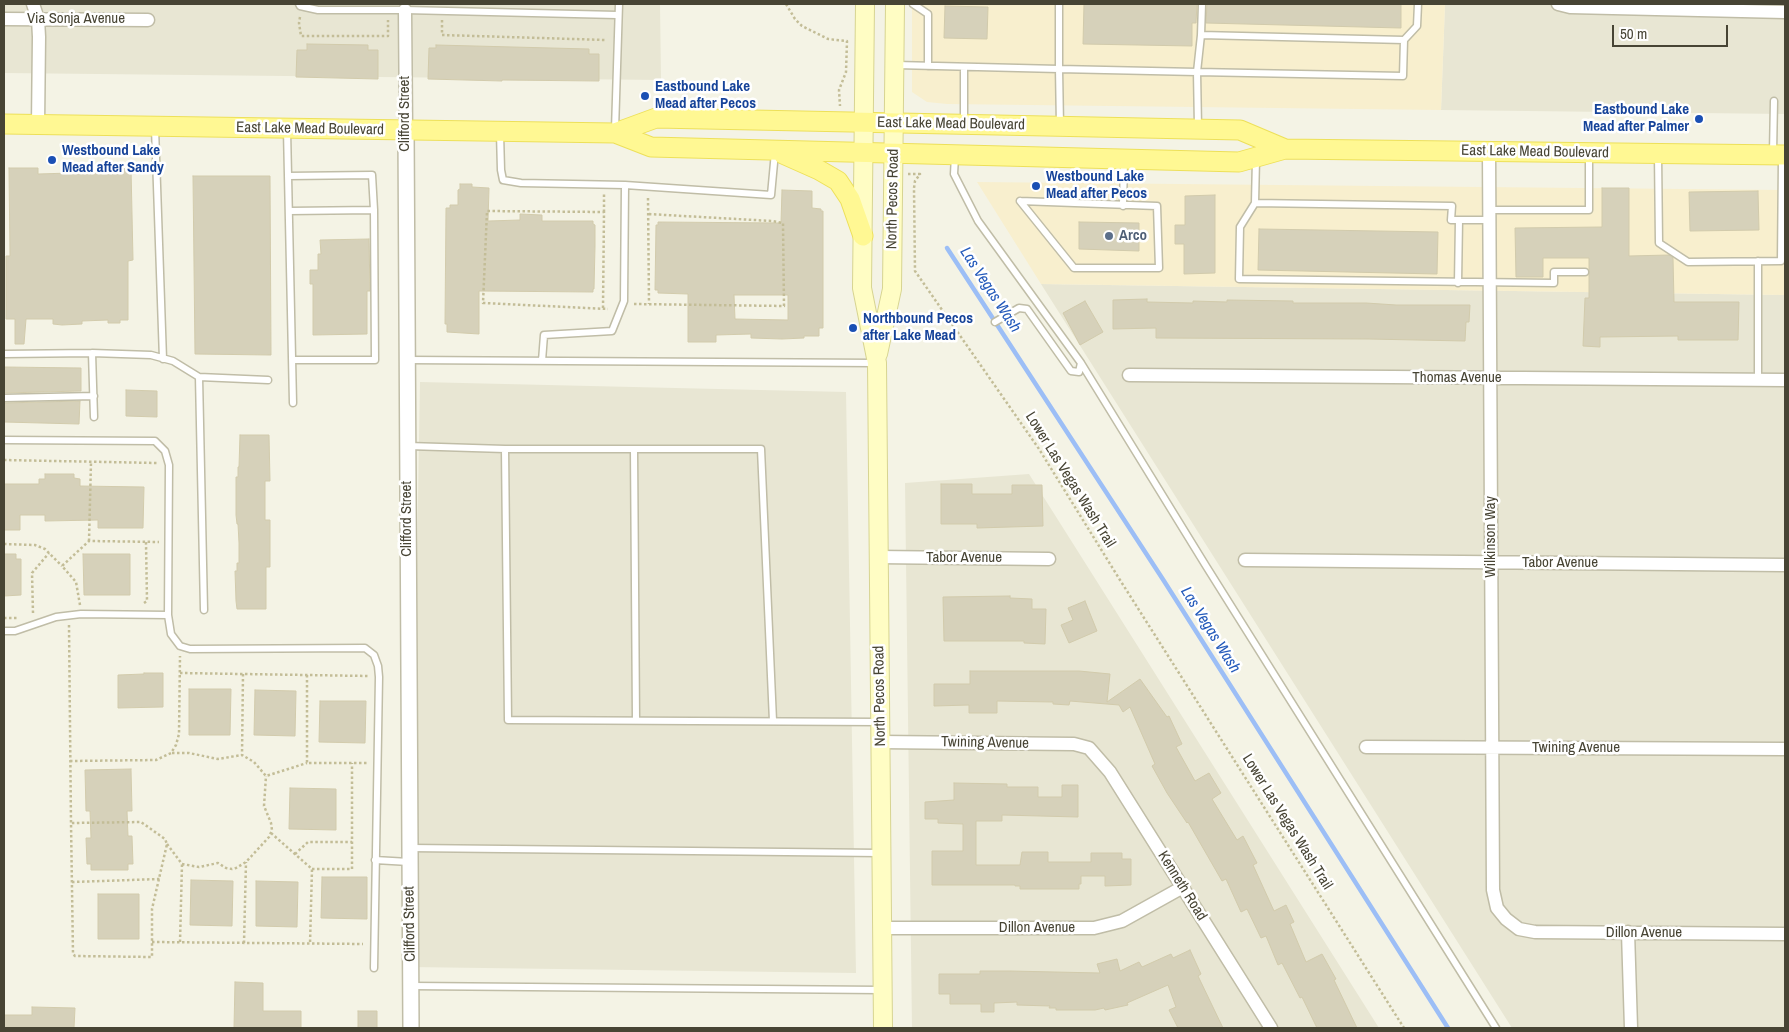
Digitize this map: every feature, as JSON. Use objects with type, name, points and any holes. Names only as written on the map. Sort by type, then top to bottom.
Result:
[{"type":"main road","name":"North Pecos Road","points":[[865,4],[862,288],[876,363],[882,1028]]},
{"type":"main road","name":"North Pecos Road","points":[[876,363],[892,288],[895,4]]},
{"type":"main road","name":"East Lake Mead Boulevard","points":[[4,124],[615,133],[656,118],[894,122],[1240,130],[1286,149]]},
{"type":"main road","name":"East Lake Mead Boulevard","points":[[615,133],[651,147],[1124,160],[1239,162],[1286,149],[1780,155]]},
{"type":"main road","points":[[775,150],[838,181],[850,198],[862,236]]},
{"type":"street","points":[[33,4],[38,19],[39,37],[38,125]]},
{"type":"street","points":[[1558,4],[1570,7],[1785,12]]},
{"type":"street","name":"Clifford Street","points":[[405,10],[411,1028]]},
{"type":"street","name":"Via Sonja Avenue","points":[[4,19],[148,20]]},
{"type":"street","name":"Wilkinson Way","points":[[1489,151],[1493,890],[1497,908],[1506,919]]},
{"type":"street","name":"Thomas Avenue","points":[[1129,375],[1785,380]]},
{"type":"street","name":"Tabor Avenue","points":[[878,558],[1049,559]]},
{"type":"street","name":"Tabor Avenue","points":[[1245,560],[1785,565]]},
{"type":"street","name":"Twining Avenue","points":[[880,742],[1074,744],[1089,748]]},
{"type":"street","name":"Twining Avenue","points":[[1366,746],[1785,749]]},
{"type":"street","name":"Kenneth Road","points":[[1089,748],[1110,772],[1271,1028]]},
{"type":"street","name":"Dillon Avenue","points":[[882,928],[1094,928],[1122,921],[1183,887]]},
{"type":"street","name":"Dillon Avenue","points":[[1506,919],[1519,929],[1535,932],[1785,934]]},
{"type":"street","points":[[1628,932],[1631,1028]]},
{"type":"lane","points":[[615,133],[619,4]]},
{"type":"lane","points":[[914,4],[928,14],[928,66]]},
{"type":"lane","points":[[1059,4],[1060,126]]},
{"type":"lane","points":[[1198,129],[1198,72],[1202,4]]},
{"type":"lane","points":[[894,65],[1404,76],[1404,40],[1417,26],[1418,4]]},
{"type":"lane","points":[[301,5],[318,10],[405,10],[618,16]]},
{"type":"lane","points":[[1201,35],[1404,40]]},
{"type":"lane","points":[[964,67],[964,124]]},
{"type":"lane","points":[[1658,153],[1659,243],[1688,262],[1758,261],[1783,263],[1780,155],[1774,101]]},
{"type":"lane","points":[[155,126],[163,359]]},
{"type":"lane","points":[[287,128],[294,403]]},
{"type":"lane","points":[[500,132],[503,180],[521,182],[648,186],[771,196],[775,150]]},
{"type":"lane","points":[[1255,204],[1452,206],[1451,220],[1489,215],[1588,210],[1589,152]]},
{"type":"lane","points":[[955,155],[954,174],[979,222],[1081,363],[1216,583],[1496,1028]]},
{"type":"lane","points":[[1256,158],[1255,204],[1240,227],[1239,280],[1554,283],[1554,272],[1585,272]]},
{"type":"lane","points":[[1123,206],[1124,160]]},
{"type":"lane","points":[[288,176],[372,175],[374,210],[375,360],[293,360]]},
{"type":"lane","points":[[542,361],[544,335],[612,331],[622,304],[625,185]]},
{"type":"lane","points":[[1020,201],[1104,205],[1123,206],[1157,206],[1159,268],[1074,268],[1020,201]]},
{"type":"lane","points":[[289,211],[374,210]]},
{"type":"lane","points":[[1458,283],[1459,220]]},
{"type":"lane","points":[[1758,261],[1758,380]]},
{"type":"lane","points":[[995,322],[1019,308],[1028,309],[1071,371],[1079,372],[1081,363]]},
{"type":"lane","points":[[92,353],[94,417]]},
{"type":"lane","points":[[4,354],[92,353],[151,355],[173,362],[199,378],[268,380]]},
{"type":"lane","points":[[406,360],[876,363]]},
{"type":"lane","points":[[199,378],[204,610]]},
{"type":"lane","points":[[4,398],[94,396]]},
{"type":"lane","points":[[4,440],[155,441],[165,452],[168,465],[168,615],[171,634],[180,646],[190,649],[365,648],[374,655],[378,666],[374,968]]},
{"type":"lane","points":[[407,446],[505,449],[762,449],[773,721]]},
{"type":"lane","points":[[505,449],[508,720],[880,722]]},
{"type":"lane","points":[[634,449],[636,720]]},
{"type":"lane","points":[[4,631],[15,631],[56,617],[81,614],[168,615]]},
{"type":"lane","points":[[375,860],[409,855],[881,852]]},
{"type":"lane","points":[[411,986],[882,990]]},
{"type":"path","points":[[786,4],[795,19],[802,26],[828,39],[847,40],[846,72],[839,90],[841,121]]},
{"type":"path","points":[[301,5],[299,23],[301,36],[388,36],[388,10]]},
{"type":"path","points":[[443,11],[442,35],[617,40]]},
{"type":"path","name":"Lower Las Vegas Wash Trail","points":[[893,174],[920,174],[915,181],[914,188],[915,272],[1039,449],[1404,1028]]},
{"type":"path","points":[[603,308],[604,184]]},
{"type":"path","points":[[648,186],[649,304]]},
{"type":"path","points":[[604,212],[487,212],[483,303],[603,308],[620,312]]},
{"type":"path","points":[[622,304],[784,306],[783,223],[648,214]]},
{"type":"path","points":[[4,460],[160,463]]},
{"type":"path","points":[[89,541],[90,462]]},
{"type":"path","points":[[62,566],[89,541],[160,542]]},
{"type":"path","points":[[142,605],[147,601],[146,542]]},
{"type":"path","points":[[4,544],[35,545],[45,549],[76,582],[81,614]]},
{"type":"path","points":[[33,618],[32,573],[49,553]]},
{"type":"path","points":[[69,616],[73,954],[75,956],[152,957],[152,909],[167,844]]},
{"type":"path","points":[[4,618],[23,618]]},
{"type":"path","points":[[172,754],[179,734],[180,646]]},
{"type":"path","points":[[180,673],[378,677]]},
{"type":"path","points":[[242,755],[243,674]]},
{"type":"path","points":[[307,675],[307,762]]},
{"type":"path","points":[[70,761],[156,760],[172,754],[189,753],[218,759],[242,755],[254,762],[266,776],[264,800],[271,823],[271,833],[246,862],[232,869],[218,863],[199,867],[182,864]]},
{"type":"path","points":[[266,776],[307,762],[377,763]]},
{"type":"path","points":[[271,833],[312,869],[352,869],[352,763]]},
{"type":"path","points":[[71,822],[141,822],[165,839],[182,864],[180,942]]},
{"type":"path","points":[[295,854],[308,842],[352,842]]},
{"type":"path","points":[[244,943],[246,862]]},
{"type":"path","points":[[310,944],[312,869]]},
{"type":"path","points":[[72,882],[160,879]]},
{"type":"path","points":[[152,942],[374,945]]},
{"type":"shaded area","points":[[4,4],[660,4],[661,80],[4,73]]},
{"type":"shaded area","points":[[912,4],[1445,4],[1441,110],[947,104],[927,102],[912,92]]},
{"type":"shaded area","points":[[1445,4],[1785,4],[1785,114],[1441,110]]},
{"type":"shaded area","points":[[977,182],[1785,190],[1785,295],[1041,284]]},
{"type":"shaded area","points":[[1041,284],[1785,295],[1785,1028],[1512,1028]]},
{"type":"shaded area","points":[[420,382],[846,392],[856,973],[410,967]]},
{"type":"shaded area","points":[[1029,474],[1379,1028],[912,1028],[905,483]]},
{"type":"building","points":[[1084,4],[1197,4],[1196,23],[1192,23],[1192,46],[1083,44]]},
{"type":"building","points":[[1207,4],[1401,4],[1401,28],[1206,23]]},
{"type":"building","points":[[945,6],[988,7],[987,39],[944,38]]},
{"type":"building","points":[[307,44],[368,45],[368,50],[378,50],[378,79],[296,77],[297,50],[307,50]]},
{"type":"building","points":[[436,45],[589,49],[589,54],[599,54],[599,81],[428,79],[429,48],[436,48]]},
{"type":"building","points":[[9,168],[38,168],[38,174],[103,172],[102,169],[131,168],[133,260],[128,261],[128,320],[120,320],[120,323],[108,323],[108,320],[82,321],[82,324],[62,325],[53,324],[53,319],[26,319],[24,344],[15,344],[15,319],[6,319],[6,256],[10,256]]},
{"type":"building","points":[[193,176],[270,176],[271,355],[195,354]]},
{"type":"building","points":[[460,184],[472,184],[472,187],[489,188],[488,221],[520,220],[520,214],[542,215],[542,221],[593,221],[595,225],[595,246],[593,292],[479,291],[479,334],[447,332],[447,324],[445,324],[446,208],[450,208],[450,205],[458,205]]},
{"type":"building","points":[[1602,188],[1629,188],[1629,256],[1669,255],[1673,258],[1674,302],[1739,302],[1738,340],[1678,340],[1678,336],[1600,337],[1600,347],[1583,346],[1585,298],[1589,298],[1589,258],[1543,258],[1543,277],[1516,277],[1515,228],[1602,227]]},
{"type":"building","points":[[782,190],[812,191],[812,208],[823,211],[823,328],[819,328],[819,336],[782,339],[751,338],[751,334],[716,335],[716,342],[688,342],[688,294],[658,293],[658,290],[655,290],[656,225],[658,225],[658,222],[781,223]],"holes":[[[734,295],[788,295],[788,320],[735,319]]]},
{"type":"building","points":[[1758,191],[1759,230],[1690,231],[1689,192]]},
{"type":"building","points":[[1215,195],[1215,273],[1184,274],[1184,244],[1175,244],[1175,225],[1185,225],[1185,196]]},
{"type":"building","points":[[1079,222],[1139,223],[1139,251],[1079,249]]},
{"type":"building","points":[[1259,229],[1438,232],[1437,274],[1258,270]]},
{"type":"building","points":[[369,239],[370,291],[367,291],[367,334],[313,335],[313,284],[310,284],[310,270],[318,270],[318,254],[321,254],[320,240]]},
{"type":"building","points":[[1147,299],[1147,302],[1193,303],[1193,301],[1227,302],[1227,300],[1293,301],[1293,303],[1470,305],[1469,322],[1466,322],[1465,341],[1156,338],[1156,328],[1113,329],[1113,300]]},
{"type":"building","points":[[1085,301],[1103,332],[1080,345],[1063,313]]},
{"type":"building","points":[[4,367],[81,368],[81,391],[4,393]]},
{"type":"building","points":[[126,390],[157,391],[157,417],[126,416]]},
{"type":"building","points":[[80,401],[79,424],[4,422],[4,403]]},
{"type":"building","points":[[240,435],[269,435],[270,481],[265,481],[265,520],[270,520],[270,567],[266,567],[266,609],[237,609],[235,571],[237,571],[237,563],[239,563],[239,543],[236,515],[236,477],[238,477],[239,467]]},
{"type":"building","points":[[45,474],[74,474],[74,478],[80,479],[80,486],[144,487],[143,528],[98,528],[98,520],[45,521],[45,515],[20,515],[20,530],[4,530],[4,484],[39,484],[39,479],[45,479]]},
{"type":"building","points":[[941,484],[972,484],[972,494],[1012,494],[1012,485],[1042,485],[1043,526],[977,528],[977,524],[941,524]]},
{"type":"building","points":[[4,554],[16,554],[16,559],[21,559],[21,595],[4,596]]},
{"type":"building","points":[[83,554],[130,554],[130,595],[84,595]]},
{"type":"building","points":[[1010,596],[1010,598],[1032,599],[1032,609],[1046,609],[1045,644],[1024,643],[1024,641],[944,641],[943,597]]},
{"type":"building","points":[[1085,601],[1097,631],[1069,643],[1061,625],[1073,620],[1068,608]]},
{"type":"building","points":[[970,671],[1079,671],[1110,674],[1107,702],[1140,679],[1167,717],[1169,716],[1182,744],[1176,747],[1195,781],[1209,773],[1221,793],[1212,799],[1237,840],[1243,836],[1257,863],[1253,865],[1274,911],[1286,905],[1294,922],[1290,924],[1306,962],[1322,954],[1336,979],[1334,980],[1357,1028],[1317,1028],[1282,963],[1278,965],[1266,936],[1261,938],[1247,909],[1241,912],[1226,879],[1222,881],[1188,822],[1167,793],[1152,766],[1155,764],[1130,707],[1123,712],[1119,705],[1070,701],[1069,705],[1053,704],[1053,702],[997,701],[997,713],[969,713],[969,705],[934,706],[934,684],[970,684]]},
{"type":"building","points":[[163,673],[163,707],[118,708],[118,675]]},
{"type":"building","points":[[189,689],[231,689],[230,735],[189,735]]},
{"type":"building","points":[[255,690],[296,691],[295,736],[254,735]]},
{"type":"building","points":[[320,701],[366,701],[365,743],[319,742]]},
{"type":"building","points":[[131,769],[132,811],[127,811],[128,836],[132,836],[133,864],[128,864],[128,870],[91,870],[91,864],[87,864],[86,838],[91,838],[90,811],[86,811],[85,770]]},
{"type":"building","points":[[954,783],[1007,784],[1007,787],[1038,787],[1038,797],[1062,797],[1062,785],[1078,785],[1078,817],[1002,815],[1002,821],[976,821],[976,865],[1020,865],[1022,852],[1048,852],[1048,862],[1091,862],[1091,853],[1122,853],[1122,859],[1131,859],[1131,885],[1105,886],[1105,876],[1081,876],[1079,889],[1020,889],[1020,886],[1015,885],[932,885],[932,851],[963,851],[963,824],[938,823],[938,819],[925,819],[925,802],[954,800]]},
{"type":"building","points":[[290,788],[336,789],[336,830],[289,829]]},
{"type":"building","points":[[322,877],[367,877],[367,919],[321,918]]},
{"type":"building","points":[[191,880],[233,881],[232,926],[190,925]]},
{"type":"building","points":[[256,881],[298,882],[297,927],[256,926]]},
{"type":"building","points":[[98,894],[139,894],[139,939],[98,939]]},
{"type":"building","points":[[1190,950],[1201,974],[1198,976],[1223,1028],[1178,1028],[1169,1010],[1176,1007],[1168,985],[1127,1003],[1128,1005],[1105,1010],[1104,1008],[1095,1010],[1056,1010],[1056,1008],[1049,1008],[1050,1006],[1017,1005],[1017,1002],[994,1003],[994,1012],[981,1012],[981,1004],[950,1004],[950,994],[939,994],[939,974],[980,974],[980,971],[1100,973],[1097,964],[1117,959],[1120,971],[1139,962],[1142,967],[1171,954],[1173,958]]},
{"type":"building","points":[[235,982],[263,983],[263,1011],[301,1011],[301,1028],[234,1028]]},
{"type":"building","points":[[32,1007],[75,1008],[74,1028],[4,1028],[4,1015],[32,1015]]},
{"type":"building","points":[[358,1011],[377,1011],[377,1028],[358,1028]]},
{"type":"waterway","name":"Las Vegas Wash","points":[[947,248],[1164,581],[1448,1028]]},
{"type":"place","name":"Eastbound Lake Mead after Pecos","points":[[645,96]]},
{"type":"place","name":"Eastbound Lake Mead after Palmer","points":[[1699,119]]},
{"type":"place","name":"Westbound Lake Mead after Sandy","points":[[52,160]]},
{"type":"place","name":"Westbound Lake Mead after Pecos","points":[[1036,186]]},
{"type":"place","name":"Arco","points":[[1109,236]]},
{"type":"place","name":"Northbound Pecos after Lake Mead","points":[[853,328]]}]
